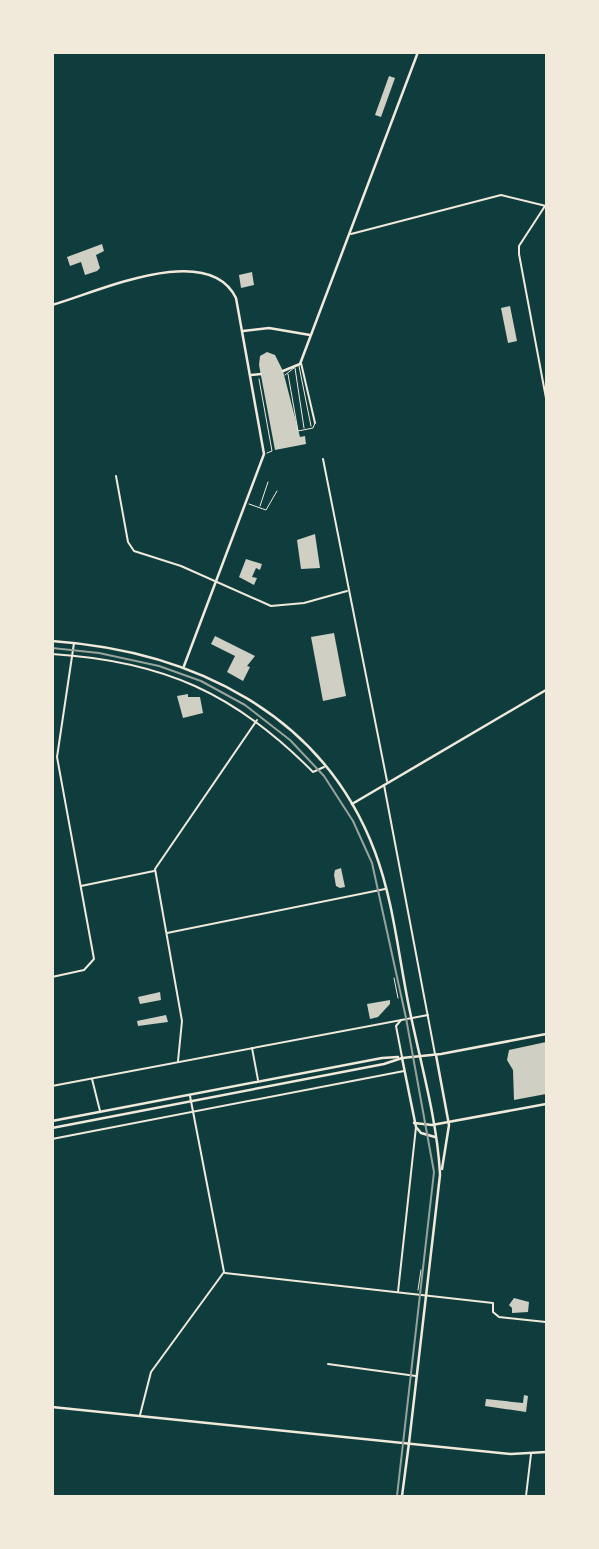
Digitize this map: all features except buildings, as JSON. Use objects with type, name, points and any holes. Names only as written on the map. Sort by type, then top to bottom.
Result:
[{"type":"main road","points":[[285,373],[298,365],[418,52]]},
{"type":"main road","points":[[52,306],[185,269],[211,275],[231,290],[243,331],[264,454],[184,666]]},
{"type":"main road","points":[[243,331],[270,328],[310,335]]},
{"type":"main road","points":[[251,378],[261,377]]},
{"type":"main road","points":[[52,641],[134,652],[184,666],[259,706],[325,767],[352,804],[373,847],[386,888],[440,1174]]},
{"type":"main road","points":[[352,804],[547,690]]},
{"type":"main road","points":[[52,1128],[384,1064],[402,1058],[436,1055],[547,1034]]},
{"type":"main road","points":[[402,1496],[440,1174],[449,1122],[436,1055]]},
{"type":"main road","points":[[52,1121],[382,1058],[402,1058]]},
{"type":"main road","points":[[402,1058],[415,1125],[421,1133],[435,1137]]},
{"type":"main road","points":[[415,1125],[432,1125],[547,1104]]},
{"type":"main road","points":[[52,1407],[409,1443],[531,1454],[547,1452]]},
{"type":"street","points":[[349,233],[501,195],[546,205],[519,246],[519,254],[547,398]]},
{"type":"street","points":[[298,365],[304,367],[315,423]]},
{"type":"street","points":[[323,460],[436,1055]]},
{"type":"street","points":[[116,476],[131,549],[271,606],[305,602],[348,591]]},
{"type":"street","points":[[52,977],[84,970],[94,959],[57,757],[74,642]]},
{"type":"street","points":[[52,654],[113,661],[173,676],[216,695],[257,720],[313,772],[325,767]]},
{"type":"street","points":[[178,1062],[182,1021],[155,871],[257,720]]},
{"type":"street","points":[[81,886],[155,871]]},
{"type":"street","points":[[166,933],[386,888]]},
{"type":"street","points":[[52,1086],[428,1015]]},
{"type":"street","points":[[396,1030],[402,1019]]},
{"type":"street","points":[[386,1021],[396,1030],[402,1058]]},
{"type":"street","points":[[251,1047],[259,1082]]},
{"type":"street","points":[[52,1139],[404,1071]]},
{"type":"street","points":[[92,1079],[100,1112]]},
{"type":"street","points":[[140,1416],[151,1372],[224,1272],[190,1095]]},
{"type":"street","points":[[107,1118],[109,1127]]},
{"type":"street","points":[[74,1124],[76,1134]]},
{"type":"street","points":[[398,1293],[415,1125]]},
{"type":"street","points":[[224,1272],[493,1303],[493,1312],[499,1317],[547,1322]]},
{"type":"street","points":[[328,1364],[416,1376]]},
{"type":"street","points":[[526,1496],[531,1454]]},
{"type":"lane","points":[[298,365],[311,429]]},
{"type":"lane","points":[[298,365],[304,430]]},
{"type":"lane","points":[[285,373],[298,431],[311,429],[315,423]]},
{"type":"lane","points":[[261,377],[272,451],[264,454]]},
{"type":"lane","points":[[259,508],[268,482]]},
{"type":"lane","points":[[247,503],[265,510],[277,491]]},
{"type":"path","points":[[394,978],[398,998]]},
{"type":"path","points":[[418,1290],[421,1269]]},
{"type":"tram line","points":[[52,648],[99,653],[159,666],[201,681],[245,705],[290,740],[324,776],[353,821],[372,863],[406,1018],[434,1172],[397,1496]]}]
